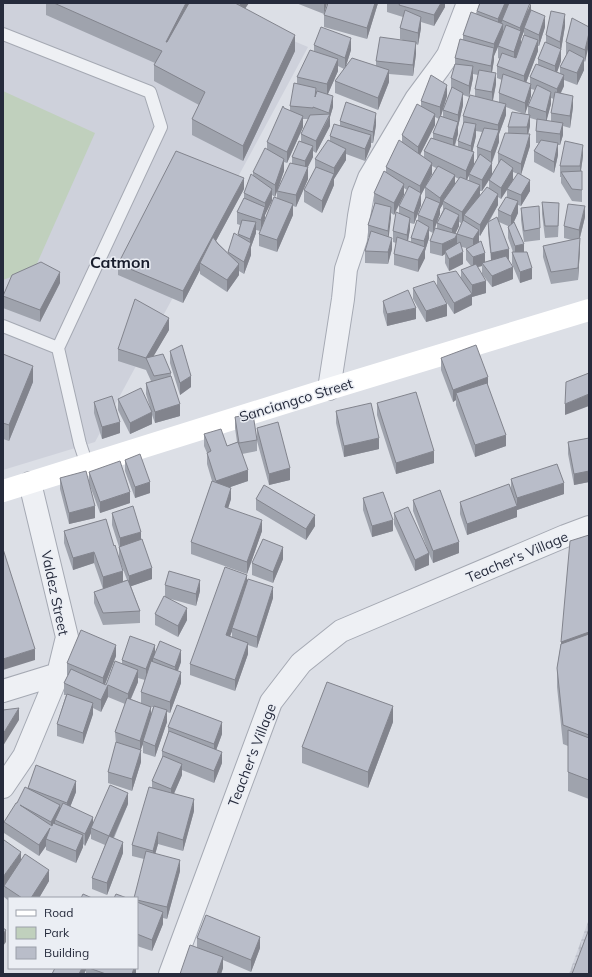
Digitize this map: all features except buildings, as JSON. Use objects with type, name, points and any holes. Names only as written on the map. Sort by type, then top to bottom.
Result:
[{"type":"main road","name":"Sanciangco Street","points":[[3,491],[329,389],[589,310]]},
{"type":"street","points":[[329,389],[343,299],[346,269],[356,239],[358,216],[363,194],[369,178],[408,112],[448,55],[468,3]]},
{"type":"street","name":"Valdez Street","points":[[3,787],[24,756],[58,674],[67,637],[30,483]]},
{"type":"street","name":"Teacher's Village","points":[[170,974],[271,702],[301,663],[341,631],[589,527]]},
{"type":"street","points":[[3,691],[58,674]]},
{"type":"lane","points":[[3,34],[150,92],[161,127],[58,348],[80,444],[87,464]]},
{"type":"lane","points":[[3,326],[58,348]]},
{"type":"shaded area","points":[[3,3],[204,3],[308,47],[95,442],[3,470]]},
{"type":"shaded area","points":[[589,919],[589,974],[569,974]]},
{"type":"green space","points":[[3,91],[95,133],[35,268],[3,280]]},
{"type":"district","name":"Catmon","points":[[120,262]]}]
